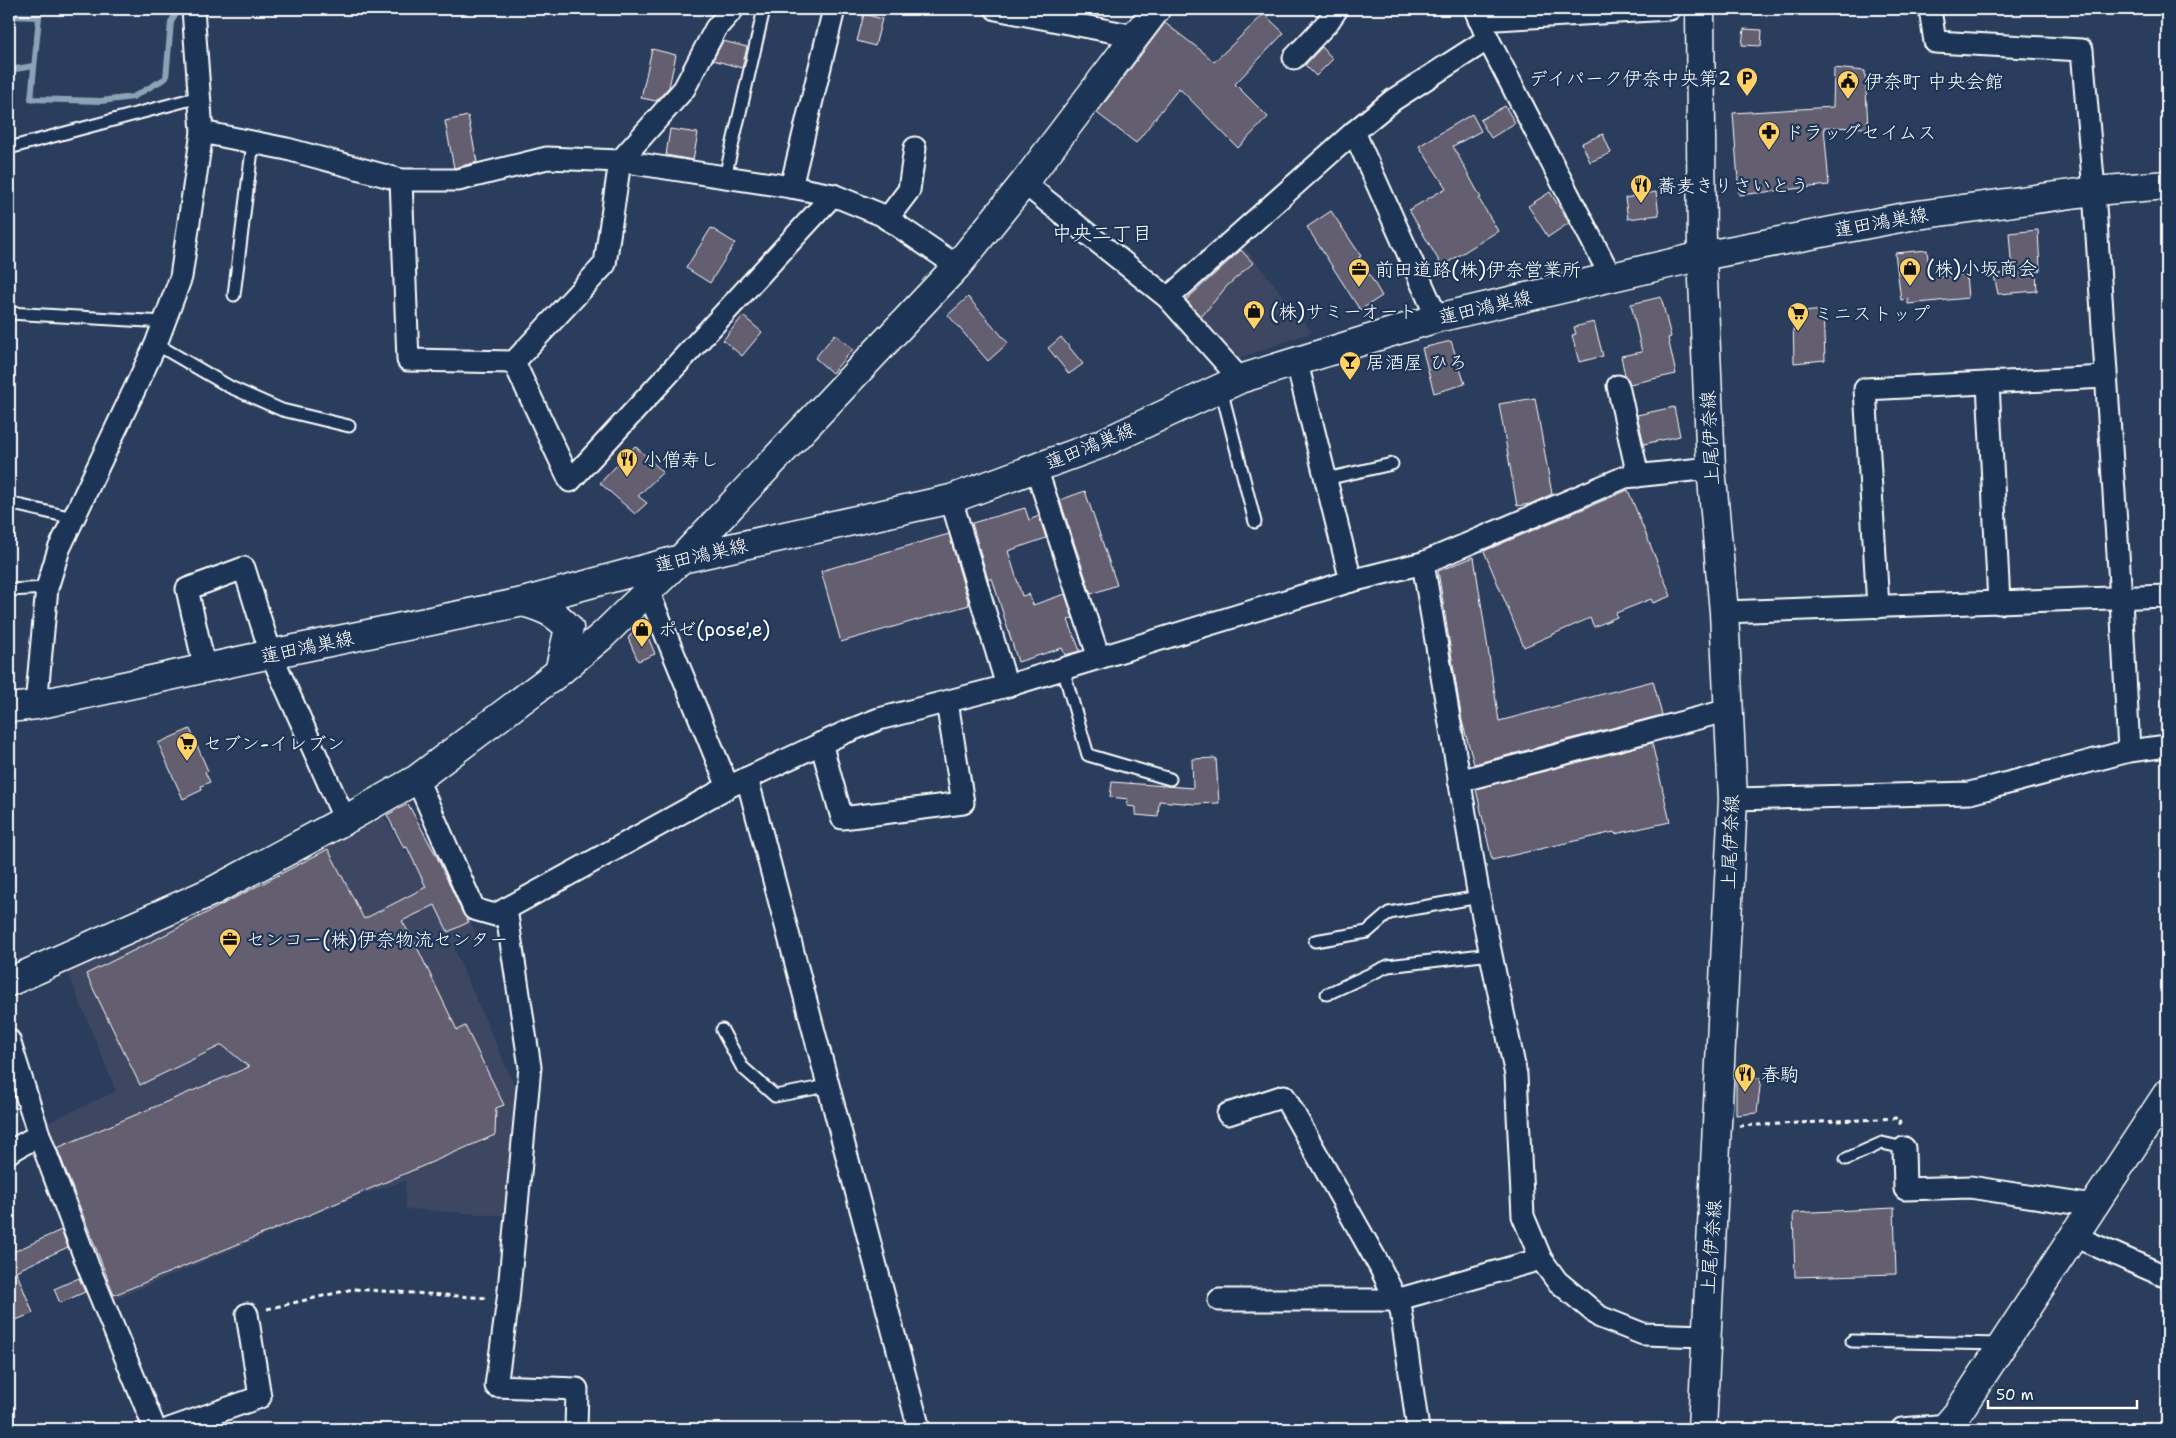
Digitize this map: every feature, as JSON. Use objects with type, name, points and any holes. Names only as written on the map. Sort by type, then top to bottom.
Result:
[{"type":"street","points":[[36,705],[46,588],[59,549],[156,344],[181,277],[202,132],[193,9]]},
{"type":"street","points":[[401,180],[408,360],[514,362],[605,264],[620,161],[684,89],[716,28],[733,9]]},
{"type":"street","points":[[791,187],[834,9]]},
{"type":"street","points":[[996,9],[1135,36]]},
{"type":"street","points":[[10,979],[215,890],[345,820],[417,779],[559,672],[681,559],[957,266],[1024,183],[1156,9]]},
{"type":"street","points":[[1294,58],[1328,22],[1337,9]]},
{"type":"street","points":[[1168,298],[1354,132],[1481,23],[1670,9]]},
{"type":"street","name":"上尾伊奈線","points":[[1700,9],[1702,256],[1711,468],[1724,612],[1733,799],[1702,1429]]},
{"type":"street","points":[[1930,9],[1936,42],[2082,50],[2094,191],[2129,751]]},
{"type":"street","points":[[1481,23],[1611,277]]},
{"type":"street","points":[[202,132],[253,142],[401,180],[458,180],[547,158],[620,161],[791,187],[833,195],[887,219],[957,266]]},
{"type":"street","points":[[1354,132],[1437,318]]},
{"type":"street","points":[[887,219],[909,190],[915,148]]},
{"type":"street","points":[[1024,183],[1168,298],[1230,384]]},
{"type":"street","name":"蓮田鴻巣線","points":[[9,708],[36,705],[523,602],[681,559],[951,500],[1102,444],[1230,384],[1437,318],[1702,256],[1910,216],[2094,191],[2167,185]]},
{"type":"street","points":[[514,362],[570,481],[833,195]]},
{"type":"street","points":[[1297,362],[1351,581]]},
{"type":"street","points":[[1878,607],[1865,389],[2105,377]]},
{"type":"street","points":[[1988,383],[1999,603]]},
{"type":"street","points":[[1618,386],[1638,476]]},
{"type":"street","points":[[1036,468],[1099,658]]},
{"type":"street","points":[[417,779],[474,909],[495,915],[738,782],[821,743],[879,719],[1007,686],[1351,581],[1422,563],[1625,477],[1711,468]]},
{"type":"street","points":[[951,500],[1007,686]]},
{"type":"street","points":[[1422,563],[1479,897],[1516,1075],[1523,1216],[1540,1259],[1557,1280],[1600,1318],[1643,1334],[1706,1336]]},
{"type":"street","points":[[205,669],[187,589],[244,568],[271,654],[345,820]]},
{"type":"street","points":[[648,591],[738,782],[827,1086],[919,1429]]},
{"type":"street","points":[[1724,612],[2167,596]]},
{"type":"street","points":[[523,602],[541,607],[557,615],[569,628],[559,672]]},
{"type":"street","points":[[821,743],[842,818],[963,803],[947,702]]},
{"type":"street","points":[[1459,781],[1729,710]]},
{"type":"street","points":[[1733,799],[1970,793],[2129,751],[2167,746]]},
{"type":"street","points":[[506,909],[530,1067],[508,1300],[496,1386],[576,1389],[576,1429]]},
{"type":"street","points":[[9,1040],[39,1135],[88,1266],[154,1429]]},
{"type":"street","points":[[1902,1429],[1946,1427],[2003,1344],[2167,1094]]},
{"type":"street","points":[[1228,1114],[1284,1096],[1379,1265],[1401,1310],[1418,1429]]},
{"type":"street","points":[[9,1152],[39,1135]]},
{"type":"street","points":[[1904,1148],[1905,1189],[1970,1187],[2093,1206]]},
{"type":"street","points":[[2074,1236],[2167,1277]]},
{"type":"street","points":[[1219,1300],[1396,1300],[1540,1259]]},
{"type":"street","points":[[169,1429],[260,1397],[247,1314]]},
{"type":"lane","points":[[725,177],[764,9]]},
{"type":"lane","points":[[9,148],[200,97]]},
{"type":"lane","points":[[234,294],[253,142]]},
{"type":"lane","points":[[9,313],[164,322]]},
{"type":"lane","points":[[156,344],[230,387],[282,410],[350,426]]},
{"type":"lane","points":[[1230,384],[1255,522]]},
{"type":"lane","points":[[1326,479],[1392,464]]},
{"type":"lane","points":[[9,503],[73,518]]},
{"type":"lane","points":[[9,590],[46,588]]},
{"type":"lane","points":[[1063,669],[1088,755],[1170,779]]},
{"type":"lane","points":[[1315,941],[1367,932],[1389,913],[1479,897]]},
{"type":"lane","points":[[1327,994],[1388,966],[1491,954]]},
{"type":"lane","points":[[722,1030],[742,1067],[776,1096],[827,1086]]},
{"type":"lane","points":[[1846,1159],[1882,1143],[1904,1148]]},
{"type":"lane","points":[[1852,1342],[2003,1344]]},
{"type":"path","points":[[1718,1128],[1899,1118],[1904,1148]]},
{"type":"path","points":[[247,1314],[353,1288],[508,1300]]},
{"type":"shaded area","points":[[1242,244],[1312,332],[1234,360],[1182,306],[1182,296]]},
{"type":"shaded area","points":[[384,816],[406,854],[430,842],[478,937],[454,949],[522,1103],[509,1216],[406,1209],[405,1181],[361,1195],[113,1300],[43,1125],[116,1091],[66,968]]},
{"type":"building","points":[[864,14],[882,19],[875,46],[857,41]]},
{"type":"building","points":[[1264,14],[1284,33],[1235,84],[1268,117],[1238,148],[1179,88],[1136,143],[1097,113],[1165,23],[1214,62]]},
{"type":"building","points":[[1744,29],[1762,30],[1761,46],[1742,45]]},
{"type":"building","points":[[723,41],[747,47],[742,68],[713,60]]},
{"type":"building","points":[[1322,47],[1333,59],[1316,76],[1305,65]]},
{"type":"building","points":[[652,49],[676,55],[669,87],[656,101],[641,98]]},
{"type":"building","points":[[1834,68],[1865,71],[1868,128],[1824,127],[1829,185],[1739,195],[1733,113],[1833,107]]},
{"type":"building","points":[[1505,106],[1515,123],[1491,138],[1480,120]]},
{"type":"building","points":[[1472,114],[1481,131],[1453,146],[1481,198],[1479,199],[1498,231],[1442,266],[1409,210],[1446,188],[1419,146]]},
{"type":"building","points":[[468,116],[477,162],[454,168],[445,121]]},
{"type":"building","points":[[670,129],[698,133],[693,160],[666,155]]},
{"type":"building","points":[[1603,134],[1611,153],[1590,162],[1582,143]]},
{"type":"building","points":[[1550,192],[1569,223],[1548,237],[1528,206]]},
{"type":"building","points":[[1656,192],[1659,215],[1628,219],[1625,198]]},
{"type":"building","points":[[1331,211],[1361,256],[1359,257],[1382,296],[1360,310],[1307,227]]},
{"type":"building","points":[[711,228],[735,243],[710,283],[686,268]]},
{"type":"building","points":[[2038,230],[2040,270],[2036,272],[2037,291],[1998,294],[1994,275],[2012,272],[2009,233]]},
{"type":"building","points":[[1241,250],[1253,263],[1227,286],[1201,317],[1186,300]]},
{"type":"building","points":[[1927,250],[1930,278],[1966,274],[1968,298],[1908,304],[1908,299],[1901,300],[1895,253]]},
{"type":"building","points":[[968,297],[1008,343],[988,361],[948,315]]},
{"type":"building","points":[[1661,297],[1671,337],[1668,338],[1676,374],[1630,384],[1625,376],[1621,356],[1642,352],[1631,304]]},
{"type":"building","points":[[1823,310],[1825,360],[1794,363],[1793,313]]},
{"type":"building","points":[[743,316],[762,332],[742,356],[723,340]]},
{"type":"building","points":[[1594,322],[1603,356],[1579,362],[1572,335],[1576,334],[1574,327]]},
{"type":"building","points":[[835,334],[853,349],[832,373],[815,358]]},
{"type":"building","points":[[1061,337],[1083,364],[1069,374],[1048,348]]},
{"type":"building","points":[[1451,341],[1465,384],[1434,393],[1422,348]]},
{"type":"building","points":[[1535,398],[1552,494],[1530,504],[1517,506],[1499,404]]},
{"type":"building","points":[[1674,407],[1680,436],[1644,444],[1637,415]]},
{"type":"building","points":[[635,446],[663,472],[638,496],[647,503],[635,514],[600,483]]},
{"type":"building","points":[[1628,490],[1671,596],[1653,603],[1651,599],[1616,613],[1617,617],[1594,627],[1590,618],[1524,647],[1484,551]]},
{"type":"building","points":[[1085,491],[1117,585],[1091,594],[1060,500]]},
{"type":"building","points":[[1025,508],[1029,520],[1039,516],[1046,538],[1008,551],[1022,596],[1029,594],[1033,605],[1065,594],[1073,618],[1068,620],[1080,651],[1065,655],[1062,648],[1018,662],[992,578],[988,580],[972,523]]},
{"type":"building","points":[[949,534],[969,605],[841,642],[821,571]]},
{"type":"building","points":[[1474,557],[1499,721],[1653,681],[1662,715],[1474,764],[1462,721],[1438,571]]},
{"type":"building","points":[[642,622],[655,654],[638,661],[628,638]]},
{"type":"building","points":[[190,729],[208,771],[205,772],[210,782],[201,786],[202,790],[183,799],[158,743]]},
{"type":"building","points":[[1652,743],[1670,822],[1615,834],[1614,832],[1492,860],[1476,789]]},
{"type":"building","points":[[1216,758],[1219,803],[1195,804],[1159,801],[1158,817],[1136,815],[1136,807],[1127,806],[1128,799],[1110,797],[1112,782],[1193,788],[1192,759]]},
{"type":"building","points":[[408,804],[437,857],[463,914],[469,922],[448,932],[435,905],[402,921],[415,943],[457,1030],[465,1026],[504,1105],[496,1108],[495,1135],[309,1215],[114,1295],[57,1148],[249,1067],[222,1045],[140,1085],[86,974],[328,849],[364,919],[426,887],[407,847],[404,848],[387,815]]},
{"type":"building","points":[[1736,1077],[1761,1078],[1757,1113],[1736,1115]]},
{"type":"building","points":[[1894,1208],[1896,1274],[1795,1277],[1793,1213]]},
{"type":"building","points":[[61,1230],[68,1247],[16,1271],[33,1313],[9,1323],[9,1254]]},
{"type":"building","points":[[79,1278],[85,1292],[60,1303],[54,1289]]},
{"type":"waterway","points":[[9,16],[39,17],[31,99],[101,101],[133,97],[166,78],[171,22],[179,9]]},
{"type":"waterway","points":[[9,70],[34,66]]},
{"type":"place","name":"デイパーク伊奈中央第2","points":[[1747,97]]},
{"type":"place","name":"伊奈町 中央会館","points":[[1848,100]]},
{"type":"place","name":"ドラッグセイムス","points":[[1769,151]]},
{"type":"place","name":"蕎麦きりさいとう","points":[[1641,204]]},
{"type":"place","name":"(株)小坂商会","points":[[1910,287]]},
{"type":"place","name":"前田道路(株)伊奈営業所","points":[[1359,288]]},
{"type":"place","name":"(株)サミーオート","points":[[1254,330]]},
{"type":"place","name":"ミニストップ","points":[[1798,332]]},
{"type":"place","name":"居酒屋 ひろ","points":[[1350,381]]},
{"type":"place","name":"小僧寿し","points":[[627,478]]},
{"type":"place","name":"ポゼ(pose',e)","points":[[642,648]]},
{"type":"place","name":"セブン-イレブン","points":[[187,762]]},
{"type":"place","name":"センコー(株)伊奈物流センター","points":[[230,958]]},
{"type":"place","name":"春駒","points":[[1745,1093]]},
{"type":"district","name":"中央二丁目","points":[[1102,233]]}]
